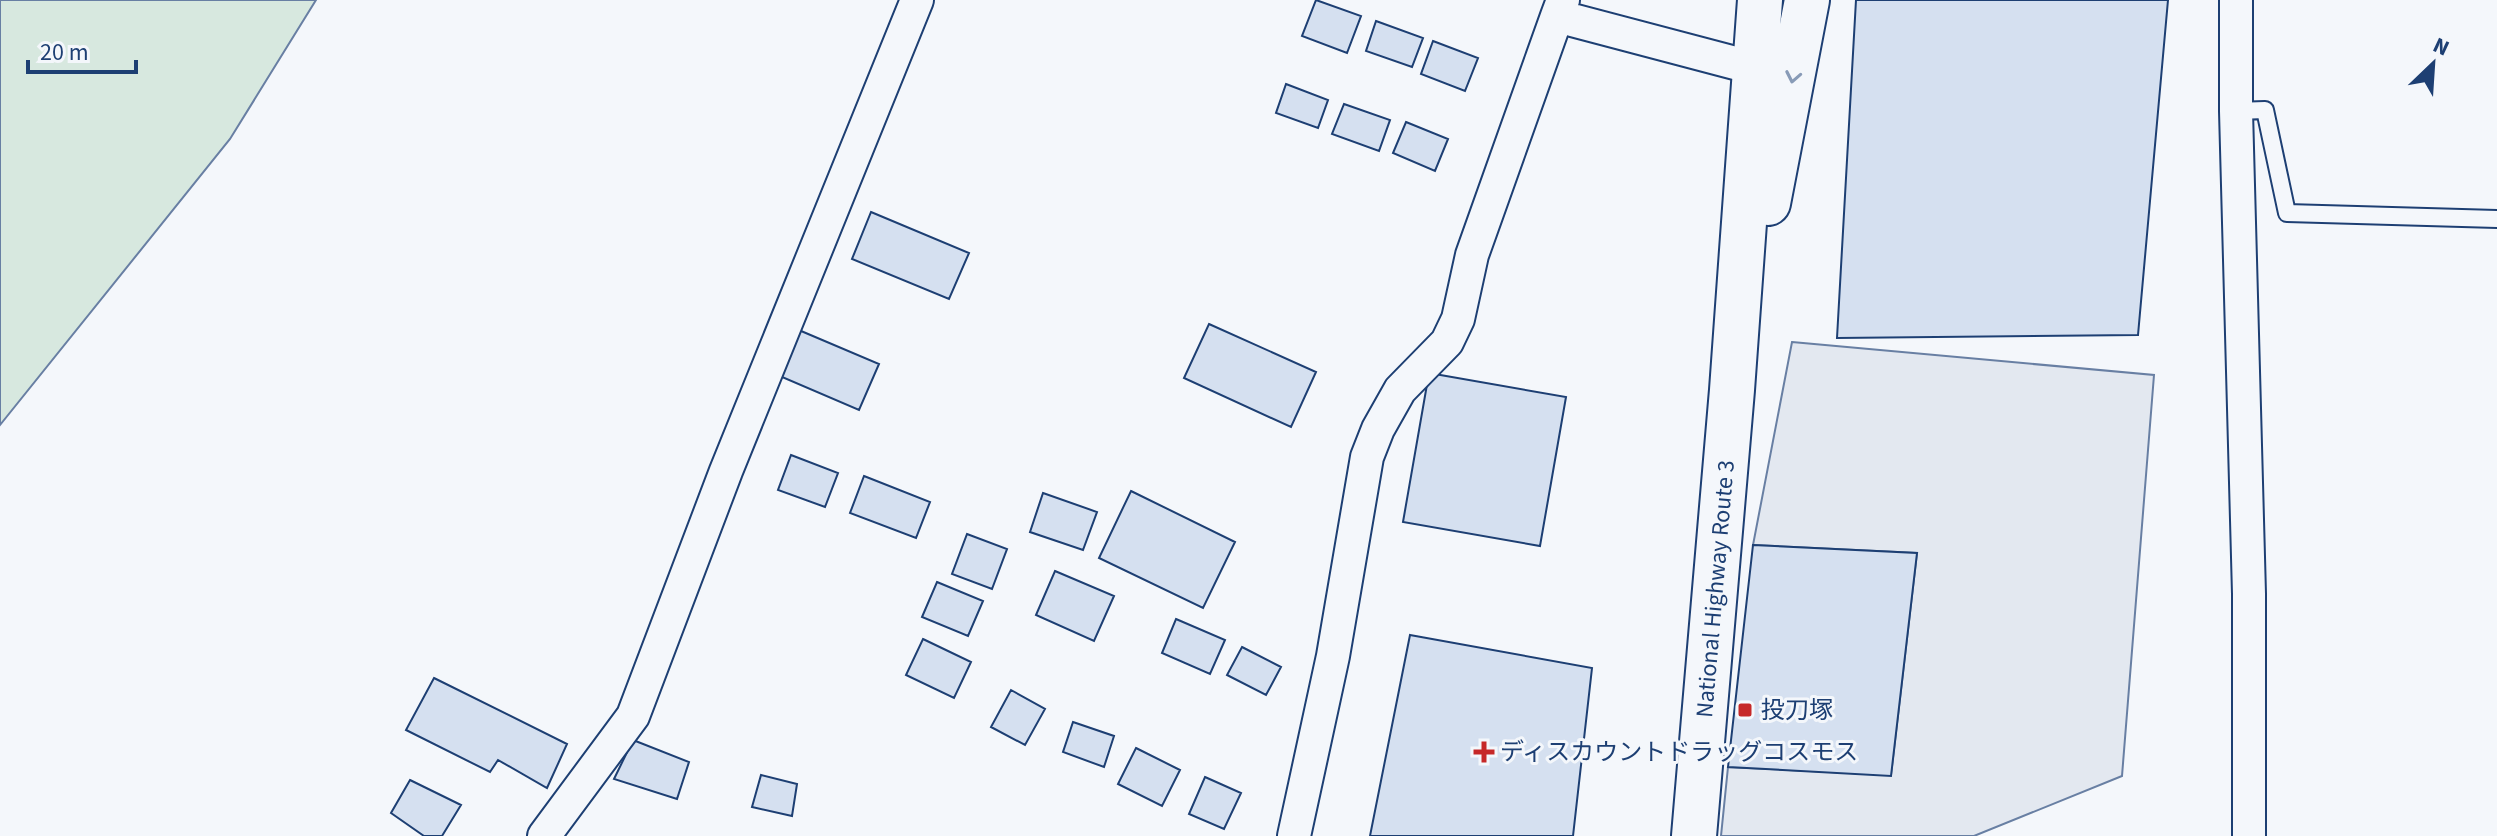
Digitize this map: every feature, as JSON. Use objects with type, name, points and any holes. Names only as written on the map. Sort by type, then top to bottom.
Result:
[{"type":"highway","name":"National Highway Route 3","points":[[1694,836],[1732,390],[1760,0]]},
{"type":"highway","name":"National Highway Route 3","points":[[1732,390],[1807,0]]},
{"type":"street","points":[[544,836],[633,716],[726,471],[917,0]]},
{"type":"street","points":[[2236,0],[2236,111],[2249,594],[2249,836]]},
{"type":"street","points":[[1294,836],[1333,656],[1367,457],[1378,429],[1400,390],[1447,342],[1458,319],[1472,255],[1560,8],[1754,68]]},
{"type":"lane","points":[[2236,111],[2265,110],[2287,213],[2497,219]]},
{"type":"shaded area","points":[[0,0],[316,0],[230,139],[0,425]]},
{"type":"shaded area","points":[[1792,342],[2154,375],[2122,776],[1974,836],[1721,836],[1728,767],[1891,775],[1917,553],[1753,545]]},
{"type":"building","points":[[1316,0],[1361,16],[1347,53],[1302,36]]},
{"type":"building","points":[[1856,0],[2168,0],[2138,335],[1837,338]]},
{"type":"building","points":[[1376,21],[1423,38],[1412,67],[1366,51]]},
{"type":"building","points":[[1433,41],[1478,58],[1465,91],[1421,74]]},
{"type":"building","points":[[1286,84],[1328,100],[1318,128],[1276,113]]},
{"type":"building","points":[[1344,104],[1390,120],[1379,151],[1332,134]]},
{"type":"building","points":[[1406,122],[1448,139],[1435,171],[1393,153]]},
{"type":"building","points":[[871,212],[969,253],[949,299],[852,259]]},
{"type":"building","points":[[1209,324],[1316,372],[1291,427],[1184,378]]},
{"type":"building","points":[[794,328],[879,364],[859,410],[775,374]]},
{"type":"building","points":[[1429,373],[1566,397],[1540,546],[1403,522]]},
{"type":"building","points":[[791,455],[838,473],[825,507],[778,490]]},
{"type":"building","points":[[864,476],[930,502],[916,538],[850,513]]},
{"type":"building","points":[[1131,491],[1235,542],[1203,608],[1099,558]]},
{"type":"building","points":[[1043,493],[1097,512],[1083,550],[1030,532]]},
{"type":"building","points":[[967,534],[1007,549],[992,589],[952,574]]},
{"type":"building","points":[[1753,545],[1917,553],[1891,776],[1728,767]]},
{"type":"building","points":[[1055,571],[1114,596],[1094,641],[1036,615]]},
{"type":"building","points":[[937,582],[983,601],[968,636],[922,617]]},
{"type":"building","points":[[1176,619],[1225,640],[1210,674],[1162,653]]},
{"type":"building","name":"ディスカウントドラッグコスモス","points":[[1410,635],[1592,668],[1573,836],[1370,836]]},
{"type":"building","points":[[923,639],[971,662],[954,698],[906,675]]},
{"type":"building","points":[[1242,647],[1281,667],[1266,695],[1227,675]]},
{"type":"building","points":[[434,678],[567,744],[547,788],[498,760],[490,772],[406,730]]},
{"type":"building","points":[[1011,690],[1045,709],[1025,745],[991,727]]},
{"type":"building","points":[[1073,722],[1114,736],[1104,767],[1063,752]]},
{"type":"building","points":[[633,740],[689,762],[677,799],[614,779]]},
{"type":"building","points":[[1136,748],[1180,770],[1162,806],[1118,784]]},
{"type":"building","points":[[761,775],[797,784],[792,816],[752,807]]},
{"type":"building","points":[[1205,777],[1241,793],[1224,829],[1189,814]]},
{"type":"building","points":[[410,780],[461,805],[442,836],[424,836],[391,813]]},
{"type":"place","name":"投刀塚","points":[[1745,710]]},
{"type":"place","name":"ディスカウントドラッグコスモス","points":[[1484,752]]}]
